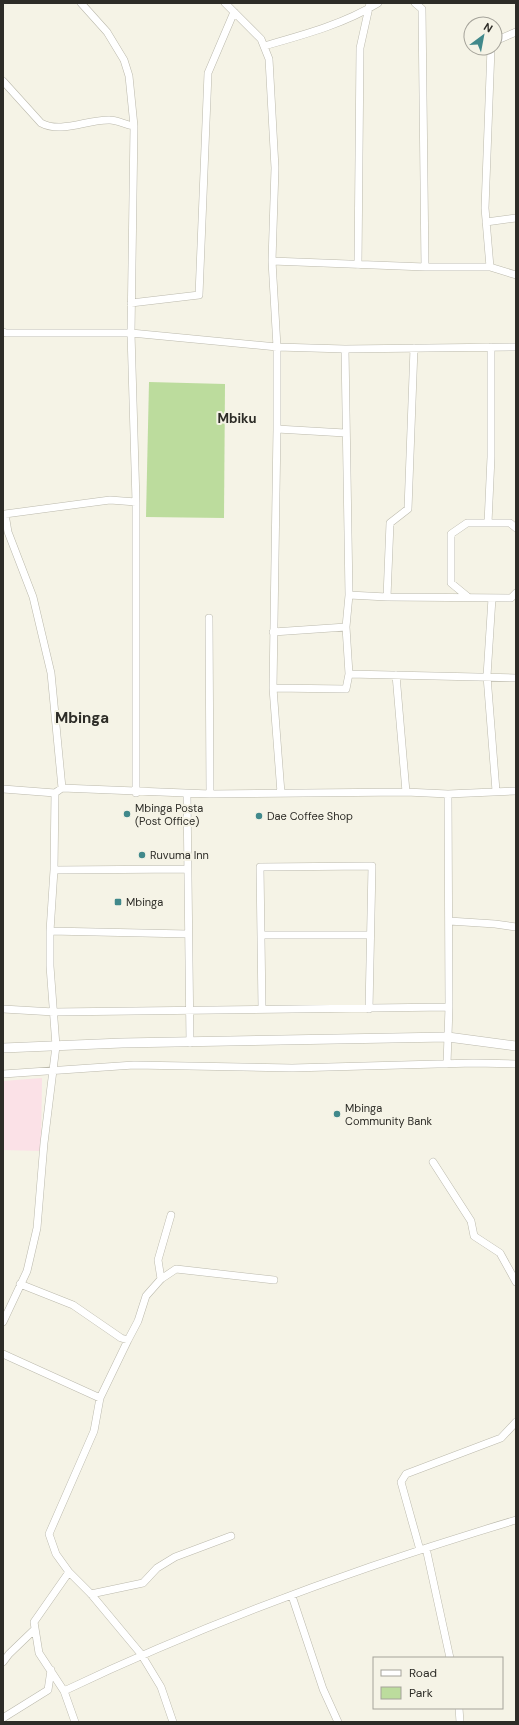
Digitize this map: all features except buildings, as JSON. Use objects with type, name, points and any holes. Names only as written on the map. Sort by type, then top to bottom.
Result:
[{"type":"main road","points":[[3,1048],[448,1037],[516,1046]]},
{"type":"street","points":[[81,3],[107,32],[124,60],[130,76],[134,126],[131,333],[136,502],[136,793]]},
{"type":"street","points":[[225,3],[261,40],[269,59],[275,168],[272,262],[276,347],[277,429],[273,688],[281,793]]},
{"type":"street","points":[[264,46],[310,33],[378,3]]},
{"type":"street","points":[[415,3],[422,9],[425,267]]},
{"type":"street","points":[[358,265],[360,48],[369,6]]},
{"type":"street","points":[[131,303],[200,295],[208,73],[234,12]]},
{"type":"street","points":[[503,38],[516,32]]},
{"type":"street","points":[[490,267],[485,208],[491,56]]},
{"type":"street","points":[[3,82],[42,123],[48,126],[82,124],[110,120],[134,126]]},
{"type":"street","points":[[486,222],[516,218]]},
{"type":"street","points":[[272,262],[425,267],[490,267],[516,275]]},
{"type":"street","points":[[3,332],[131,333],[276,347],[346,349],[516,347]]},
{"type":"street","points":[[488,523],[491,457],[491,347]]},
{"type":"street","points":[[387,597],[390,523],[408,509],[414,348]]},
{"type":"street","points":[[273,688],[346,689],[350,674],[346,628],[348,595],[345,433],[346,349]]},
{"type":"street","points":[[277,429],[345,433]]},
{"type":"street","points":[[62,788],[51,673],[33,597],[8,532],[5,514],[110,500],[136,502]]},
{"type":"street","points":[[468,597],[451,583],[451,534],[467,523],[513,522],[516,528]]},
{"type":"street","points":[[348,595],[387,597],[511,598],[516,593]]},
{"type":"street","points":[[492,598],[487,676],[496,791]]},
{"type":"street","points":[[209,618],[210,794]]},
{"type":"street","points":[[273,632],[346,628]]},
{"type":"street","points":[[350,674],[487,676],[516,678]]},
{"type":"street","points":[[396,675],[406,792]]},
{"type":"street","points":[[3,789],[55,793],[62,788],[136,793],[187,794],[406,792],[448,794],[516,791]]},
{"type":"street","points":[[3,1322],[27,1271],[37,1228],[44,1143],[56,1046],[50,966],[50,931],[54,870],[55,793]]},
{"type":"street","points":[[187,794],[188,1010],[190,1043]]},
{"type":"street","points":[[447,1064],[449,1007],[448,794]]},
{"type":"street","points":[[262,1009],[260,867],[372,866],[369,935],[369,1009]]},
{"type":"street","points":[[54,870],[188,869]]},
{"type":"street","points":[[449,921],[516,927]]},
{"type":"street","points":[[50,931],[188,934]]},
{"type":"street","points":[[261,935],[369,935]]},
{"type":"street","points":[[3,1009],[54,1012],[449,1007]]},
{"type":"street","points":[[3,1074],[53,1069],[134,1065],[292,1068],[447,1064],[516,1064]]},
{"type":"street","points":[[433,1162],[471,1221],[474,1236],[500,1253],[516,1282]]},
{"type":"street","points":[[161,1279],[158,1260],[171,1215]]},
{"type":"street","points":[[173,1722],[161,1687],[141,1654],[91,1594],[69,1572],[56,1554],[49,1534],[94,1431],[100,1398],[138,1320],[146,1296],[161,1279],[176,1269],[274,1280]]},
{"type":"street","points":[[20,1284],[73,1305],[96,1319],[121,1338],[128,1340]]},
{"type":"street","points":[[3,1354],[100,1398]]},
{"type":"street","points":[[450,1657],[423,1549],[401,1482],[406,1474],[501,1438],[516,1422]]},
{"type":"street","points":[[64,1691],[141,1654],[292,1596],[423,1549],[516,1520]]},
{"type":"street","points":[[91,1594],[143,1583],[157,1568],[175,1557],[231,1536]]},
{"type":"street","points":[[69,1572],[34,1622],[39,1653],[64,1691],[75,1722]]},
{"type":"street","points":[[292,1596],[323,1689],[338,1722]]},
{"type":"street","points":[[3,1662],[8,1654],[35,1629]]},
{"type":"street","points":[[3,1720],[48,1690],[51,1670]]},
{"type":"street","points":[[459,1709],[460,1722]]},
{"type":"shaded area","points":[[42,1078],[41,1151],[3,1150],[3,1081]]},
{"type":"green space","points":[[149,382],[225,384],[224,518],[146,517]]},
{"type":"place","name":"Mbinga Posta (Post Office)","points":[[127,814]]},
{"type":"place","name":"Dae Coffee Shop","points":[[259,816]]},
{"type":"place","name":"Ruvuma Inn","points":[[142,855]]},
{"type":"place","name":"Mbinga","points":[[118,902]]},
{"type":"place","name":"Mbinga Community Bank","points":[[337,1114]]},
{"type":"district","name":"Mbiku","points":[[237,418]]},
{"type":"district","name":"Mbinga","points":[[82,718]]}]
